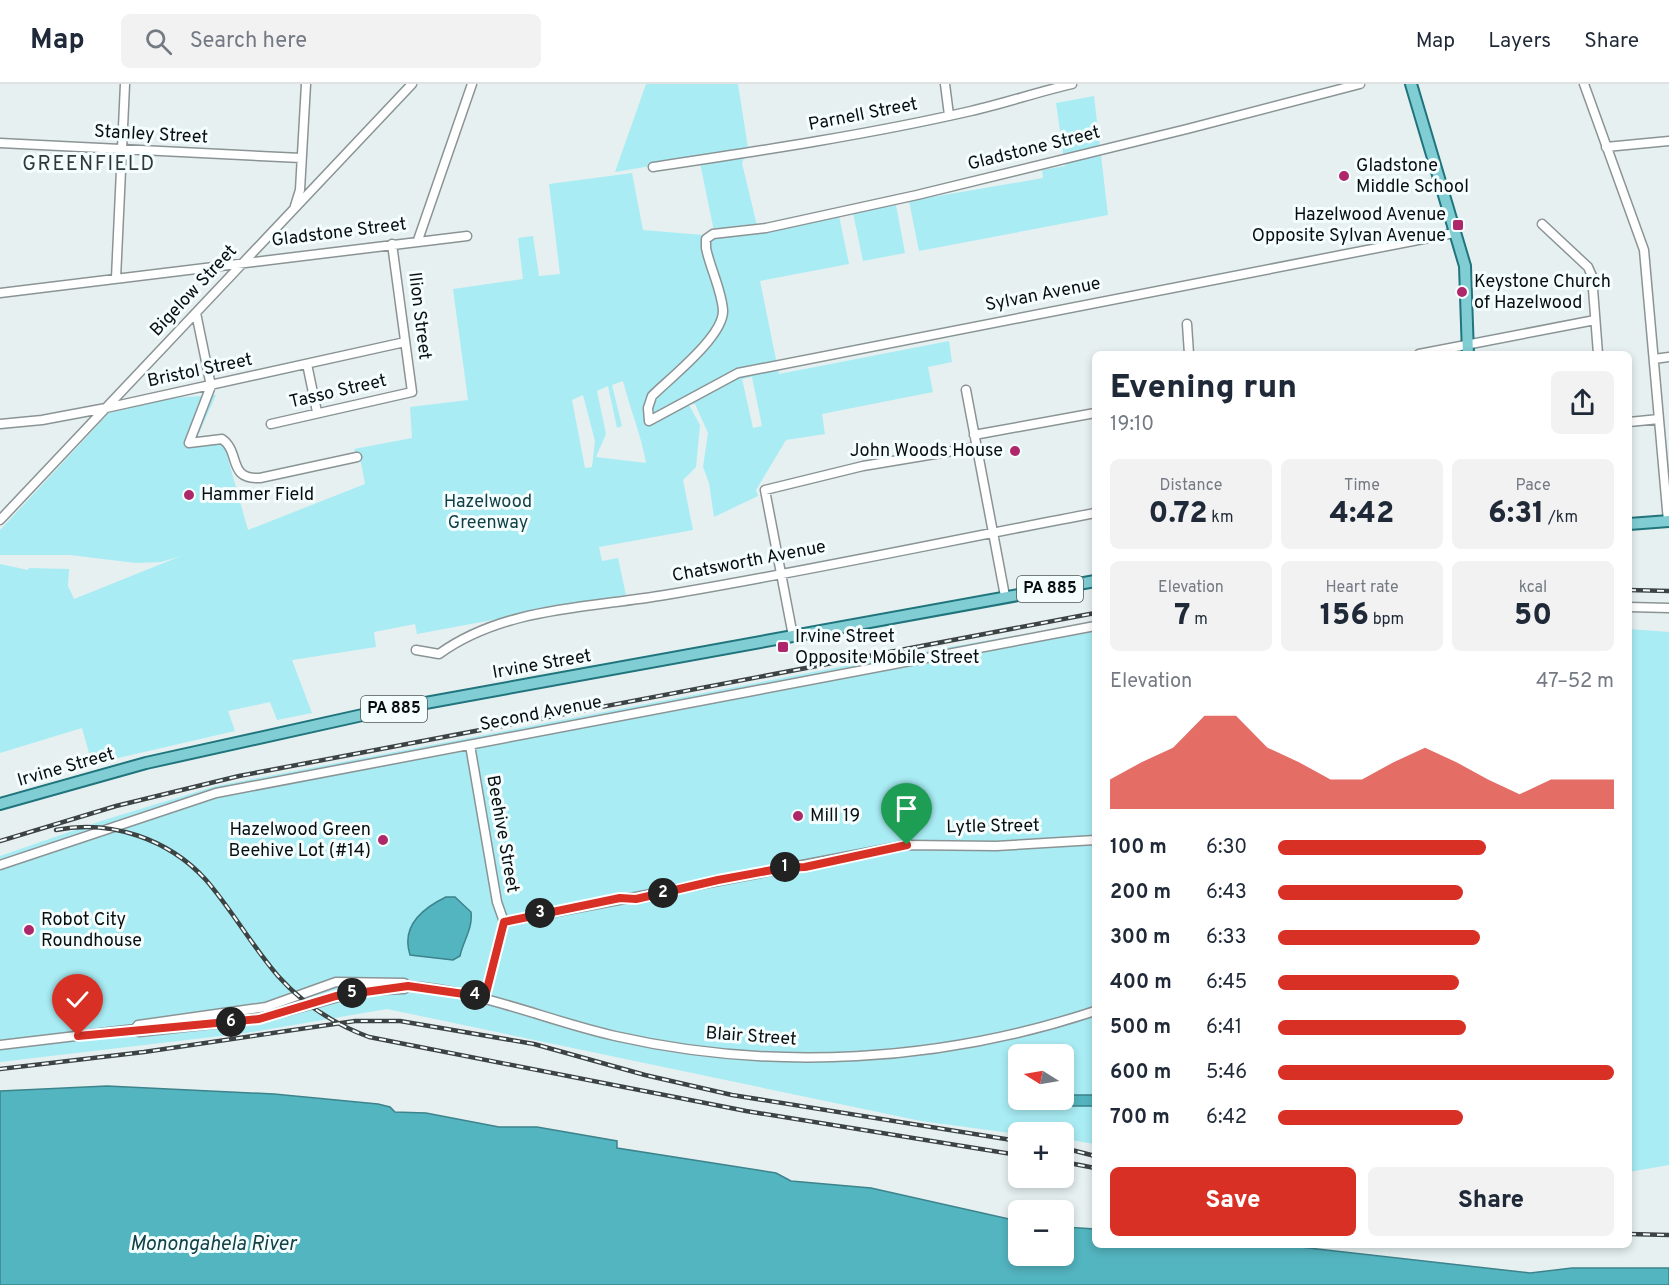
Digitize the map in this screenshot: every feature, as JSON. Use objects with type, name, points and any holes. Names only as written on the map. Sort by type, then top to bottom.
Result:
[{"type":"main road","points":[[1411,84],[1465,266],[1467,350]]},
{"type":"main road","points":[[1632,524],[1669,521]]},
{"type":"main road","name":"Irvine Street","points":[[0,804],[146,763],[376,712],[1092,582]]},
{"type":"street","points":[[116,278],[126,84]]},
{"type":"street","points":[[294,209],[300,190],[306,84]]},
{"type":"street","name":"Bigelow Street","points":[[0,520],[412,84]]},
{"type":"street","points":[[418,240],[472,84]]},
{"type":"street","points":[[945,84],[949,115]]},
{"type":"street","name":"Parnell Street","points":[[653,167],[729,158],[949,115],[1072,84]]},
{"type":"street","name":"Gladstone Street","points":[[649,421],[648,408],[652,396],[709,340],[720,322],[723,310],[706,248],[706,239],[713,234],[766,228],[927,192],[1360,84]]},
{"type":"street","points":[[1584,84],[1644,250],[1669,521]]},
{"type":"street","points":[[1606,147],[1669,141]]},
{"type":"street","name":"Stanley Street","points":[[0,144],[301,158]]},
{"type":"street","points":[[1542,224],[1588,267],[1592,276],[1598,351]]},
{"type":"street","name":"Sylvan Avenue","points":[[649,421],[738,374],[1454,233]]},
{"type":"street","name":"Gladstone Street","points":[[0,293],[245,261],[467,236]]},
{"type":"street","name":"Ilion Street","points":[[392,244],[412,392]]},
{"type":"street","points":[[196,313],[211,387],[189,443],[222,439],[229,444],[238,472],[250,478],[357,457]]},
{"type":"street","points":[[1467,350],[1595,320]]},
{"type":"street","points":[[1187,324],[1189,351]]},
{"type":"street","name":"Bristol Street","points":[[0,424],[42,420],[211,387],[405,342]]},
{"type":"street","points":[[1654,358],[1669,357]]},
{"type":"street","points":[[307,364],[317,412]]},
{"type":"street","points":[[966,390],[1005,596]]},
{"type":"street","name":"Tasso Street","points":[[271,424],[412,392]]},
{"type":"street","points":[[974,435],[1092,414]]},
{"type":"street","points":[[1632,422],[1659,419]]},
{"type":"street","points":[[793,636],[765,489],[864,466],[977,447]]},
{"type":"street","name":"Chatsworth Avenue","points":[[416,650],[439,654],[461,638],[525,615],[665,595],[1092,514]]},
{"type":"street","points":[[1632,607],[1669,608]]},
{"type":"street","name":"Second Avenue","points":[[0,865],[216,793],[1092,627]]},
{"type":"street","name":"Beehive Street","points":[[470,745],[497,902],[504,922]]},
{"type":"street","name":"Lytle Street","points":[[504,922],[620,898],[636,899],[783,868],[805,867],[907,845],[1030,845],[1056,841],[1092,840]]},
{"type":"street","points":[[485,997],[504,922]]},
{"type":"street","name":"Blair Street","points":[[135,1029],[138,1025],[266,1007],[336,982],[404,983],[408,986],[485,997],[578,1027],[654,1044],[717,1052],[830,1058],[906,1052],[1007,1037],[1092,1012]]},
{"type":"street","name":"Blair Street","points":[[0,1045],[135,1029],[139,1032],[259,1019],[344,994],[408,986]]},
{"type":"green space","name":"Hazelwood Greenway","points":[[646,84],[738,84],[748,148],[742,163],[759,234],[839,216],[849,264],[760,281],[779,374],[949,341],[952,362],[928,367],[933,392],[822,414],[825,434],[786,440],[756,490],[758,496],[714,517],[709,483],[703,467],[708,433],[695,404],[689,405],[700,425],[696,467],[683,480],[693,530],[599,547],[602,561],[618,558],[626,595],[417,634],[415,624],[374,632],[376,647],[292,660],[312,713],[277,720],[270,702],[228,711],[235,731],[92,764],[82,728],[0,753],[0,564],[28,570],[29,568],[69,569],[68,586],[74,599],[181,556],[161,562],[136,563],[70,555],[0,555],[0,530],[109,413],[171,398],[216,395],[197,438],[221,434],[248,530],[365,484],[361,463],[354,449],[412,438],[410,407],[468,400],[453,289],[523,279],[518,238],[533,236],[539,276],[560,274],[549,184],[632,173],[643,230],[715,236],[699,158],[615,172]],"holes":[[[752,377],[762,426],[753,428],[742,379]],[[623,381],[646,463],[596,457],[606,434],[597,391],[608,386],[617,428],[622,426],[612,385]],[[583,395],[595,441],[592,467],[585,468],[572,400]]]},
{"type":"green space","points":[[1094,96],[1108,215],[919,251],[909,201],[1043,178],[1042,170],[1065,166],[1056,103]]},
{"type":"green space","points":[[896,205],[905,253],[863,261],[853,213]]},
{"type":"green space","points":[[1092,623],[1092,1144],[1074,1141],[1074,1122],[1008,1122],[1008,1133],[921,1121],[387,1009],[246,1033],[0,1062],[0,856],[104,820],[216,786],[908,654]]},
{"type":"green space","points":[[1632,629],[1669,632],[1669,1165],[1632,1171]]},
{"type":"water","points":[[446,897],[455,897],[471,912],[469,929],[460,956],[453,960],[410,955],[408,936],[415,920],[429,907]]},
{"type":"water","name":"Monongahela River","points":[[107,1086],[274,1094],[378,1104],[390,1107],[395,1112],[426,1113],[499,1127],[537,1127],[617,1141],[617,1148],[776,1173],[791,1181],[871,1188],[1008,1219],[1008,1266],[1074,1266],[1074,1228],[1092,1229],[1092,1248],[1309,1248],[1530,1273],[1572,1268],[1669,1268],[1669,1285],[0,1285],[0,1091]]},
{"type":"water","points":[[1074,1095],[1092,1095],[1092,1106],[1074,1106]]},
{"type":"railway","points":[[1632,590],[1669,591]]},
{"type":"railway","points":[[0,841],[116,806],[239,776],[1092,614]]},
{"type":"railway","points":[[56,830],[76,827],[117,830],[137,835],[175,853],[206,880],[278,976],[298,996],[344,1026],[369,1037],[746,1111],[1008,1153]]},
{"type":"railway","points":[[0,1069],[144,1052],[355,1021],[400,1021],[534,1044],[645,1075],[732,1095],[1008,1139]]},
{"type":"railway","points":[[1074,1151],[1092,1155]]},
{"type":"railway","points":[[1074,1164],[1092,1167]]},
{"type":"railway","points":[[1632,1234],[1669,1235]]},
{"type":"place","name":"Gladstone Middle School","points":[[1344,176]]},
{"type":"place","name":"Hazelwood Avenue Opposite Sylvan Avenue","points":[[1458,225]]},
{"type":"place","name":"Keystone Church of Hazelwood","points":[[1462,292]]},
{"type":"place","name":"John Woods House","points":[[1015,451]]},
{"type":"place","name":"Hammer Field","points":[[189,495]]},
{"type":"place","name":"Irvine Street Opposite Mobile Street","points":[[783,647]]},
{"type":"place","name":"Mill 19","points":[[798,816]]},
{"type":"place","name":"Hazelwood Green Beehive Lot (#14)","points":[[383,840]]},
{"type":"place","name":"Robot City Roundhouse","points":[[29,930]]},
{"type":"district","name":"GREENFIELD","points":[[89,165]]},
{"type":"route","points":[[78,1036],[259,1019],[336,996],[408,986],[460,991],[485,997],[504,922],[620,898],[636,899],[783,868],[805,867],[852,858],[869,851],[907,845]]}]
